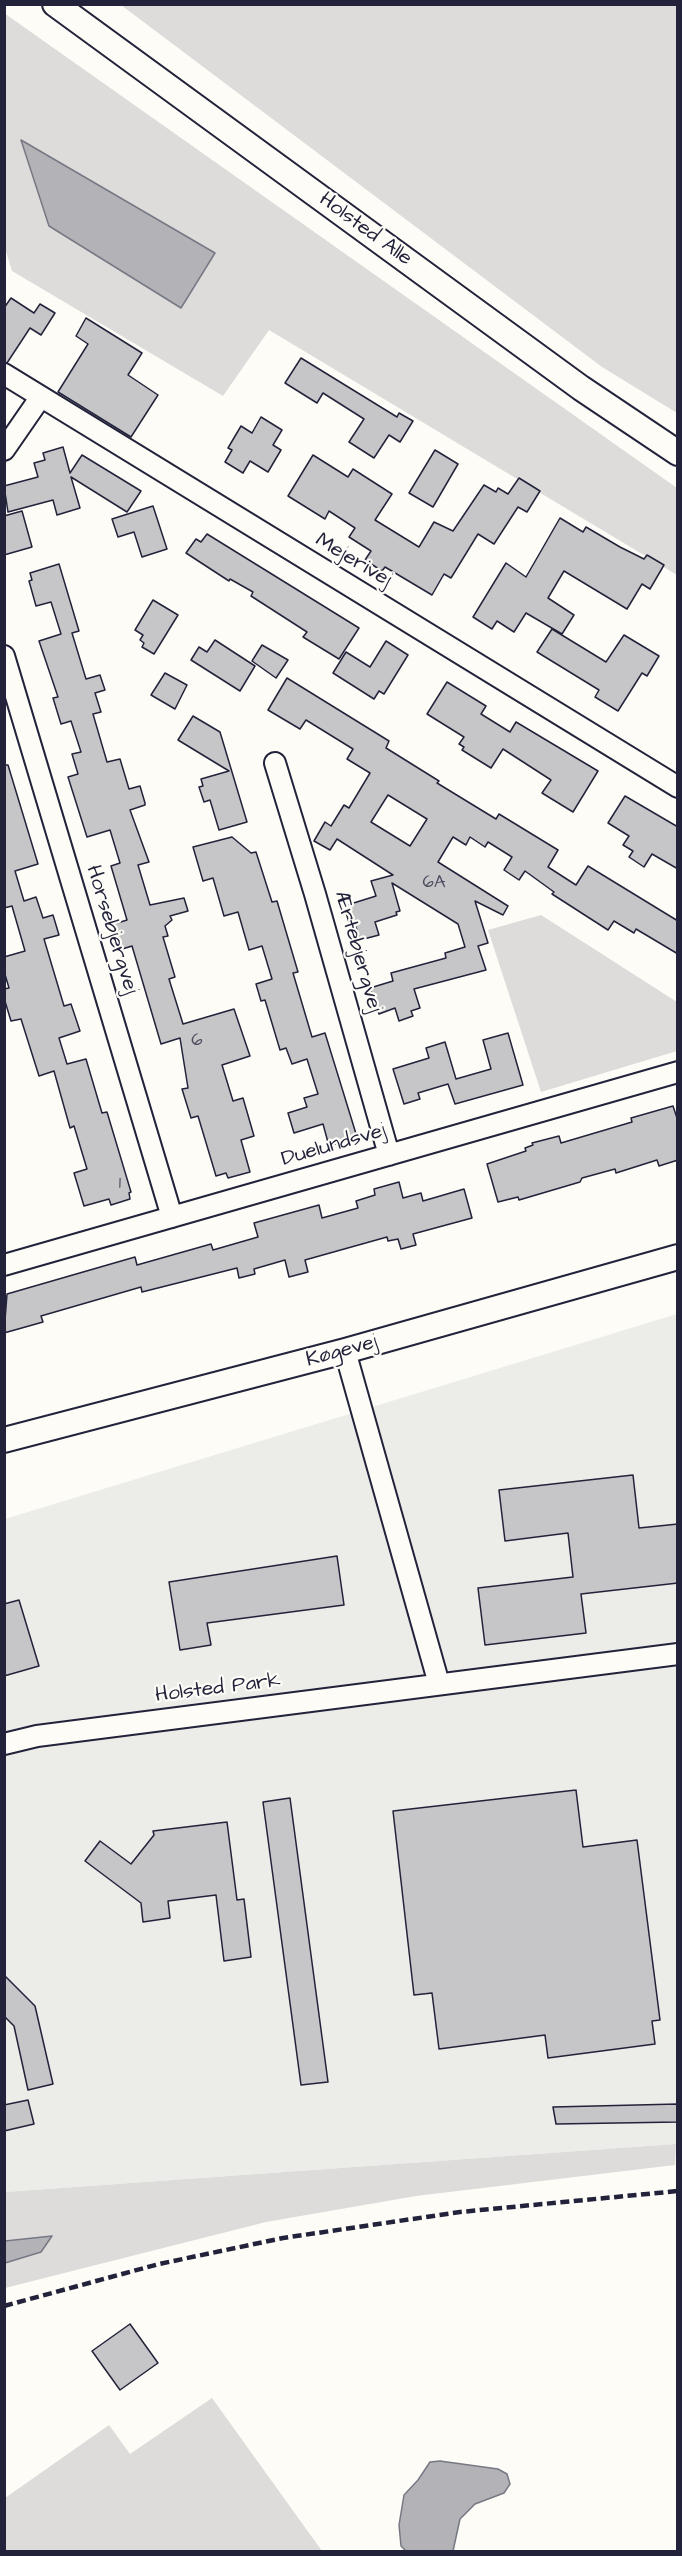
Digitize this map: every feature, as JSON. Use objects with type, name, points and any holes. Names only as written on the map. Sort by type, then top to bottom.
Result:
[{"type":"street","name":"Holsted Alle","points":[[55,4],[581,388],[678,453]]},
{"type":"street","name":"Mejerivej","points":[[4,374],[678,788]]},
{"type":"street","points":[[4,450],[40,398]]},
{"type":"street","name":"Horsebjergvej","points":[[4,656],[172,1217]]},
{"type":"street","name":"Ærtebjergvej","points":[[275,763],[315,894],[389,1155]]},
{"type":"street","name":"Duelundsvej","points":[[4,1265],[678,1072]]},
{"type":"street","name":"Køgevej","points":[[4,1440],[345,1352],[678,1257]]},
{"type":"street","points":[[345,1352],[439,1684]]},
{"type":"street","name":"Holsted Park","points":[[4,1744],[37,1736],[678,1654]]},
{"type":"shaded area","points":[[121,5],[677,5],[677,413],[602,367]]},
{"type":"shaded area","points":[[4,13],[677,488],[677,575],[269,330],[223,396],[12,271],[4,245]]},
{"type":"shaded area","points":[[21,140],[215,253],[181,308],[49,226]]},
{"type":"shaded area","points":[[541,915],[677,1002],[677,1051],[541,1092],[488,930]]},
{"type":"shaded area","points":[[677,1314],[677,2144],[5,2192],[5,1519]]},
{"type":"shaded area","points":[[676,2144],[675,2165],[416,2196],[266,2222],[5,2288],[5,2192]]},
{"type":"shaded area","points":[[52,2236],[41,2252],[5,2263],[5,2241]]},
{"type":"shaded area","points":[[212,2398],[322,2551],[5,2551],[5,2498],[109,2425],[130,2454]]},
{"type":"shaded area","points":[[440,2461],[498,2469],[507,2474],[510,2484],[504,2493],[475,2504],[460,2519],[453,2551],[406,2551],[401,2546],[399,2525],[404,2495],[430,2462]]},
{"type":"building","points":[[11,298],[34,313],[40,304],[55,313],[41,335],[30,328],[7,363],[4,362],[4,308]]},
{"type":"building","points":[[86,318],[142,353],[128,375],[158,395],[131,437],[58,392],[88,344],[76,336]]},
{"type":"building","points":[[301,358],[397,417],[399,413],[413,421],[400,442],[389,435],[374,458],[349,442],[364,419],[323,393],[317,403],[285,383]]},
{"type":"building","points":[[261,417],[282,430],[273,445],[281,450],[268,472],[250,461],[243,473],[225,462],[232,450],[228,448],[241,426],[252,433]]},
{"type":"building","points":[[63,447],[70,473],[82,455],[141,491],[127,512],[71,477],[80,508],[57,515],[53,500],[8,512],[4,486],[38,477],[34,463],[45,460],[43,453]]},
{"type":"building","points":[[435,450],[458,464],[433,507],[409,493]]},
{"type":"building","points":[[313,455],[348,477],[353,469],[392,494],[375,520],[419,547],[434,522],[453,531],[484,485],[496,492],[498,488],[508,494],[519,478],[540,491],[527,512],[518,507],[494,544],[478,534],[451,578],[444,574],[432,595],[385,567],[382,571],[365,560],[371,551],[349,537],[355,528],[329,511],[325,519],[288,496]]},
{"type":"building","points":[[153,506],[167,549],[142,557],[134,532],[118,537],[112,519]]},
{"type":"building","points":[[22,511],[32,547],[4,555],[4,516]]},
{"type":"building","points":[[560,518],[583,532],[586,527],[644,559],[647,555],[664,565],[650,589],[642,584],[627,609],[564,571],[548,598],[574,615],[562,634],[526,613],[514,632],[497,621],[492,629],[473,617],[506,563],[526,577]]},
{"type":"building","points":[[207,534],[359,628],[339,659],[303,637],[307,632],[251,596],[253,592],[230,579],[229,581],[186,553],[196,539],[201,542]]},
{"type":"building","points":[[59,564],[79,631],[72,633],[86,679],[100,675],[105,690],[95,693],[101,712],[93,714],[107,762],[120,759],[129,789],[140,786],[145,803],[145,805],[130,810],[149,862],[138,865],[150,905],[184,898],[188,911],[170,916],[172,920],[165,926],[168,936],[163,937],[175,977],[169,979],[183,1024],[234,1009],[250,1056],[222,1065],[233,1101],[243,1098],[254,1136],[241,1140],[250,1172],[228,1178],[226,1173],[216,1176],[198,1116],[191,1118],[182,1089],[188,1088],[180,1038],[161,1044],[132,946],[119,950],[111,925],[127,920],[111,866],[120,863],[110,830],[87,837],[68,777],[78,774],[72,754],[81,752],[71,721],[61,724],[53,698],[58,697],[39,641],[61,634],[51,602],[36,606],[29,581],[32,580],[30,573]]},
{"type":"building","points":[[153,600],[178,615],[154,654],[142,647],[144,643],[140,640],[143,635],[135,630]]},
{"type":"building","points":[[552,629],[606,662],[624,635],[659,656],[647,676],[642,673],[618,711],[595,697],[599,690],[537,652]]},
{"type":"building","points":[[215,640],[255,666],[240,691],[191,660],[199,647],[207,652]]},
{"type":"building","points":[[386,641],[408,655],[384,694],[379,691],[374,699],[333,673],[346,652],[370,667]]},
{"type":"building","points":[[262,645],[288,660],[276,678],[252,661]]},
{"type":"building","points":[[165,673],[187,685],[175,709],[151,695]]},
{"type":"building","points":[[287,678],[389,741],[386,748],[439,781],[437,783],[496,819],[499,814],[558,850],[548,867],[576,885],[588,866],[678,921],[678,954],[636,929],[634,933],[614,921],[608,930],[552,894],[554,892],[525,871],[519,880],[504,870],[512,857],[488,842],[485,847],[470,837],[466,845],[453,837],[438,862],[508,906],[503,915],[475,901],[488,943],[478,946],[486,970],[414,989],[420,1008],[411,1011],[413,1016],[399,1021],[395,1008],[379,1014],[370,988],[393,981],[391,973],[446,958],[445,953],[465,947],[458,924],[392,883],[400,911],[396,912],[397,915],[375,922],[379,935],[360,940],[356,927],[351,929],[344,906],[376,896],[371,881],[393,875],[337,839],[330,850],[314,841],[325,822],[331,826],[344,805],[349,808],[370,773],[347,759],[353,749],[306,720],[300,729],[268,710]],"holes":[[[388,795],[427,819],[410,846],[371,822]]]},
{"type":"building","points":[[447,682],[486,706],[481,714],[510,732],[516,722],[598,771],[573,812],[542,793],[551,780],[503,749],[491,768],[462,750],[464,747],[459,744],[464,737],[427,714]]},
{"type":"building","points":[[193,716],[220,732],[247,822],[219,830],[210,800],[204,802],[199,787],[203,786],[201,779],[229,771],[178,740]]},
{"type":"building","points":[[4,765],[8,765],[38,864],[15,871],[24,901],[36,897],[43,918],[53,915],[59,935],[44,939],[64,1006],[71,1004],[80,1031],[59,1038],[67,1064],[86,1059],[102,1113],[107,1112],[131,1192],[129,1193],[130,1199],[111,1205],[109,1199],[84,1206],[74,1173],[87,1169],[74,1126],[70,1128],[54,1071],[39,1076],[21,1019],[11,1021],[4,998],[4,989],[9,988],[4,971],[4,957],[25,951],[12,906],[4,908]]},
{"type":"building","points":[[625,796],[678,827],[678,869],[652,854],[644,867],[629,857],[633,851],[623,845],[629,836],[608,823]]},
{"type":"building","points":[[232,837],[251,853],[256,852],[272,902],[277,901],[298,972],[293,973],[312,1037],[325,1033],[357,1137],[329,1146],[323,1124],[294,1133],[288,1113],[307,1107],[304,1098],[318,1094],[307,1059],[292,1064],[286,1048],[280,1050],[265,1000],[261,1001],[256,984],[272,979],[262,946],[249,950],[238,912],[224,916],[213,878],[203,881],[193,847]]},
{"type":"building","points":[[508,1033],[523,1085],[455,1104],[448,1084],[418,1093],[420,1099],[404,1104],[393,1069],[429,1058],[426,1048],[445,1042],[456,1079],[491,1069],[483,1040]]},
{"type":"building","points":[[673,1106],[678,1121],[678,1160],[659,1166],[657,1160],[616,1173],[615,1169],[519,1200],[518,1197],[498,1202],[487,1164],[526,1151],[525,1148],[533,1145],[532,1143],[559,1136],[561,1143],[632,1122],[631,1118]]},
{"type":"building","points":[[399,1182],[403,1198],[421,1193],[423,1201],[464,1189],[472,1218],[413,1234],[416,1245],[401,1249],[398,1239],[388,1241],[387,1237],[305,1260],[308,1272],[289,1277],[285,1260],[254,1269],[255,1274],[239,1278],[237,1268],[142,1292],[141,1287],[41,1316],[43,1322],[4,1333],[7,1294],[135,1257],[137,1265],[211,1244],[213,1250],[258,1237],[254,1223],[319,1205],[322,1218],[358,1208],[356,1201],[375,1195],[374,1189]]},
{"type":"building","points":[[633,1475],[639,1528],[678,1524],[678,1583],[581,1594],[586,1633],[485,1645],[478,1588],[573,1577],[568,1533],[505,1541],[499,1490]]},
{"type":"building","points":[[337,1556],[344,1605],[207,1623],[211,1645],[180,1650],[169,1582]]},
{"type":"building","points":[[19,1600],[39,1666],[4,1676],[4,1604]]},
{"type":"building","points":[[576,1790],[583,1847],[637,1840],[660,2020],[652,2021],[655,2044],[548,2058],[545,2035],[439,2049],[432,1993],[414,1995],[393,1811]]},
{"type":"building","points":[[290,1798],[328,2082],[301,2085],[263,1802]]},
{"type":"building","points":[[227,1822],[237,1900],[244,1899],[251,1957],[224,1961],[216,1895],[168,1901],[170,1918],[143,1922],[141,1903],[85,1861],[100,1841],[131,1864],[154,1835],[153,1831]]},
{"type":"building","points":[[4,1975],[35,2006],[53,2084],[28,2090],[14,2026],[4,2016]]},
{"type":"building","points":[[28,2100],[34,2124],[4,2131],[4,2105]]},
{"type":"building","points":[[678,2104],[678,2122],[556,2124],[553,2107]]},
{"type":"building","points":[[130,2324],[158,2363],[120,2390],[92,2351]]},
{"type":"railway","points":[[4,2306],[159,2264],[283,2238],[460,2212],[678,2191]]}]
